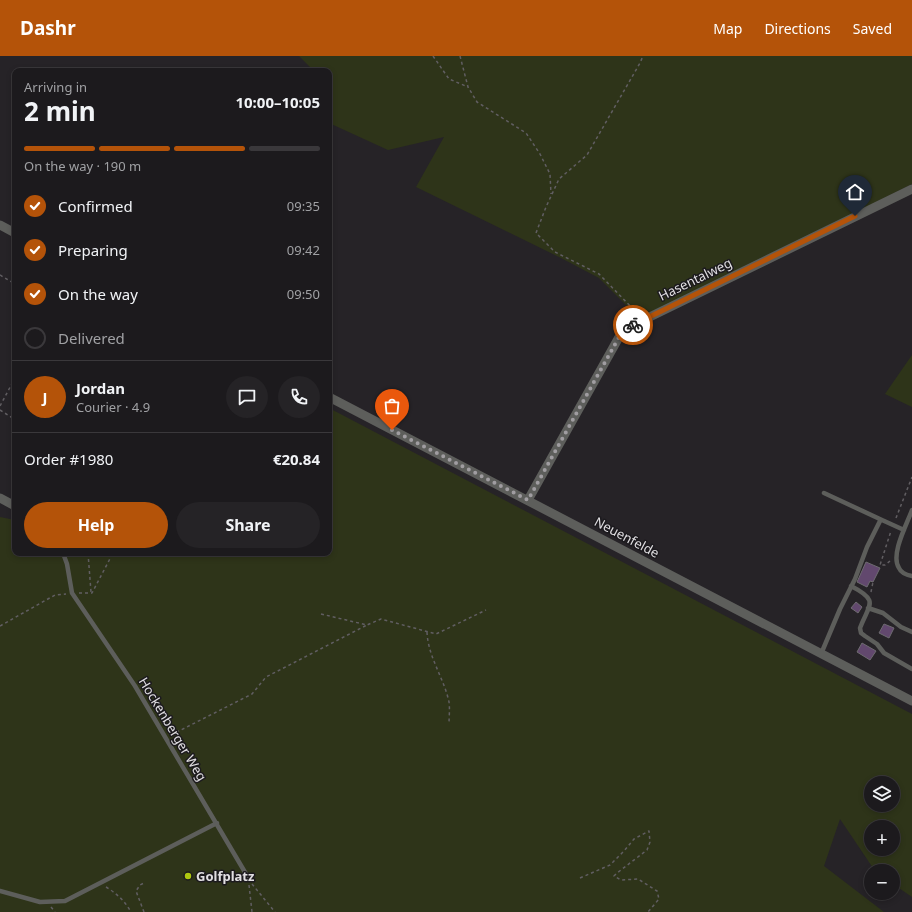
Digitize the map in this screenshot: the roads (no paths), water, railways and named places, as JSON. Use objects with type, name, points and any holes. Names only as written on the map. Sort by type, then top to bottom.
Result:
[{"type":"street","name":"Hasentalweg","points":[[528,500],[623,330],[912,189]]},
{"type":"street","points":[[0,225],[12,231]]},
{"type":"street","name":"Neuenfelde","points":[[332,399],[820,654],[911,698]]},
{"type":"street","points":[[0,498],[12,504]]},
{"type":"lane","points":[[824,493],[904,530]]},
{"type":"lane","points":[[912,510],[904,530],[897,553],[896,562],[899,569],[912,576]]},
{"type":"lane","points":[[820,654],[851,586],[866,547],[877,526],[882,520]]},
{"type":"lane","name":"Hockenberger Weg","points":[[64,556],[67,564],[72,594],[135,686],[249,879]]},
{"type":"lane","points":[[851,586],[864,592],[870,598],[871,603],[860,628],[861,632],[877,644],[884,653],[912,668]]},
{"type":"lane","points":[[868,608],[883,613],[901,628],[912,632]]},
{"type":"lane","points":[[0,891],[40,902],[65,901],[217,823]]},
{"type":"place","name":"Golfplatz","points":[[188,876]]}]
